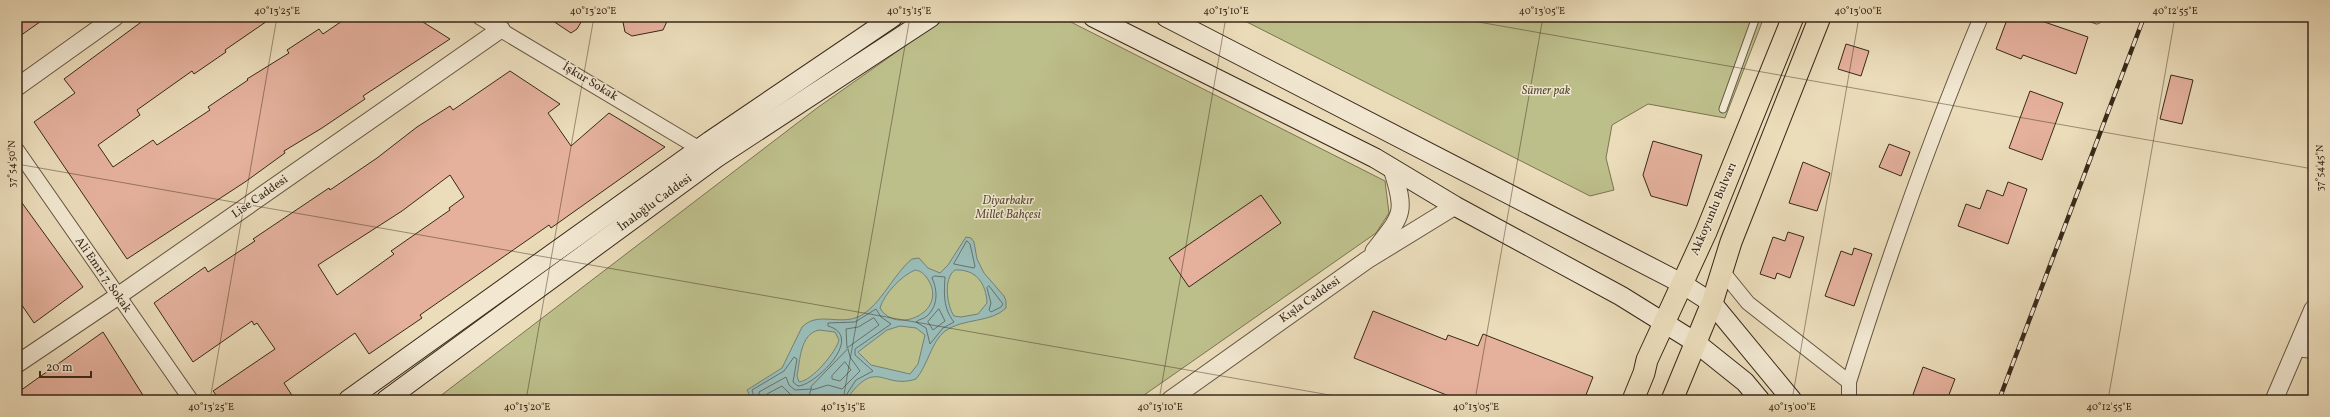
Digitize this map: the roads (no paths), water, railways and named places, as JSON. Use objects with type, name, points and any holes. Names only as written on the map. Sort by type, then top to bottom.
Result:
[{"type":"main road","name":"İnaloğlu Caddesi","points":[[348,400],[700,149],[893,17]]},
{"type":"main road","name":"İnaloğlu Caddesi","points":[[386,400],[716,158],[931,17]]},
{"type":"main road","points":[[1093,17],[1375,158],[1454,206],[1622,296],[1664,321],[1695,342],[1746,382],[1760,400]]},
{"type":"main road","points":[[1166,17],[1681,283],[1712,303],[1792,400]]},
{"type":"main road","name":"Akkoyunlu Bulvarı","points":[[1633,400],[1664,321],[1706,232],[1793,17]]},
{"type":"main road","points":[[1672,400],[1712,303],[1722,271],[1820,17]]},
{"type":"street","points":[[17,87],[116,17]]},
{"type":"street","name":"İşkur Sokak","points":[[479,17],[501,28],[700,149]]},
{"type":"street","points":[[1849,400],[1849,382],[1890,255],[1952,86],[1981,17]]},
{"type":"street","name":"Lise Caddesi","points":[[17,364],[118,296],[501,28]]},
{"type":"street","name":"Ali Emri 7. Sokak","points":[[17,150],[191,400]]},
{"type":"street","points":[[1367,260],[1399,219],[1402,197],[1392,169]]},
{"type":"street","name":"Kışla Caddesi","points":[[1170,400],[1367,260],[1454,206]]},
{"type":"street","points":[[1722,271],[1748,303],[1849,382]]},
{"type":"street","points":[[2274,400],[2305,350],[2313,309]]},
{"type":"lane","points":[[1723,109],[1756,17]]},
{"type":"lane","points":[[2089,17],[2097,20]]},
{"type":"water","points":[[966,237],[971,238],[974,242],[977,259],[984,273],[1004,296],[1006,308],[993,316],[960,324],[945,331],[936,341],[924,367],[916,379],[895,381],[880,377],[873,377],[865,380],[846,400],[833,400],[833,395],[813,400],[752,400],[747,390],[782,368],[802,327],[814,320],[841,320],[855,318],[863,314],[871,308],[912,259],[919,258],[928,268],[940,273],[948,265]],"holes":[[[915,270],[920,271],[928,279],[933,292],[931,303],[925,311],[917,317],[907,320],[897,320],[887,316],[880,308],[889,291],[904,276]],[[955,270],[969,272],[982,284],[985,289],[987,303],[978,314],[961,317],[954,316],[947,292],[951,274]],[[900,326],[916,328],[925,335],[918,364],[910,374],[871,365],[858,352],[887,330]],[[819,330],[835,332],[839,340],[823,365],[810,377],[799,382],[797,376],[800,356],[804,342],[813,333]]]},
{"type":"railway","points":[[1999,400],[2144,17]]},
{"type":"park label","name":"Sümer pak","points":[[1546,91]]},
{"type":"park label","name":"Diyarbakır Millet Bahçesi","points":[[1008,208]]}]
